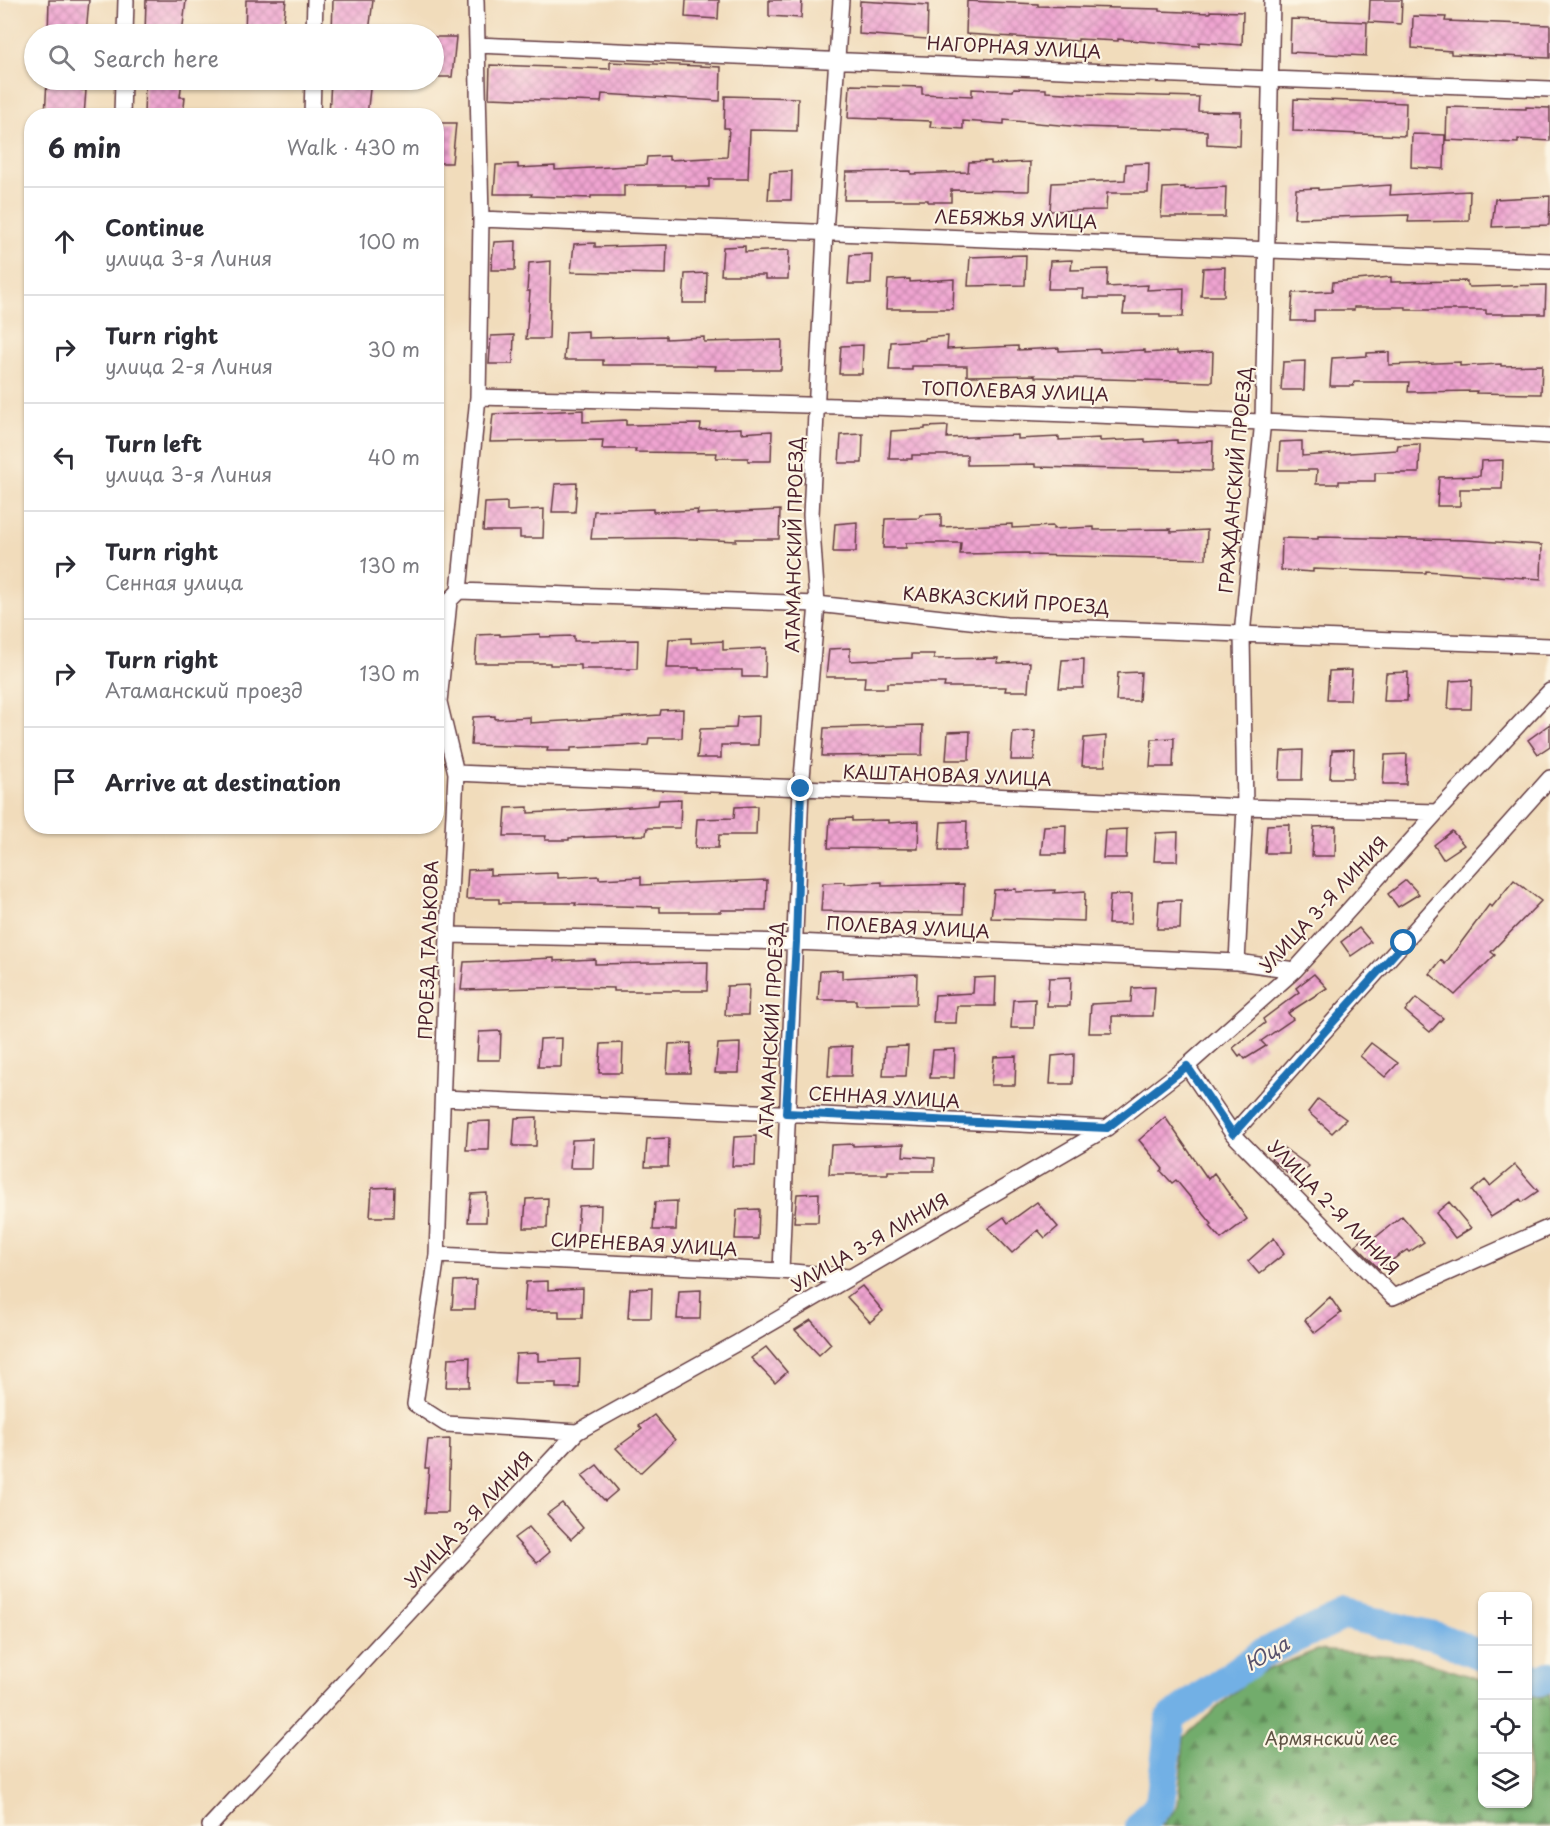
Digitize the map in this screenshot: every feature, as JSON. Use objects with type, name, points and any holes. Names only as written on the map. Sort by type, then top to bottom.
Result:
[{"type":"street","points":[[125,24],[126,0]]},
{"type":"street","points":[[314,24],[315,0]]},
{"type":"street","name":"ПРОЕЗД ТАЛЬКОВА","points":[[444,658],[449,602],[459,591],[478,397],[481,219],[476,0]]},
{"type":"street","name":"АТАМАНСКИЙ ПРОЕЗД","points":[[781,1271],[801,789],[817,604],[811,515],[825,232],[841,0]]},
{"type":"street","name":"ГРАЖДАНСКИЙ ПРОЕЗД","points":[[1237,962],[1245,807],[1242,635],[1263,420],[1272,0]]},
{"type":"street","name":"НАГОРНАЯ УЛИЦА","points":[[477,45],[1550,89]]},
{"type":"street","points":[[122,108],[123,90]]},
{"type":"street","points":[[312,108],[313,90]]},
{"type":"street","name":"ЛЕБЯЖЬЯ УЛИЦА","points":[[481,219],[1550,261]]},
{"type":"street","name":"ТОПОЛЕВАЯ УЛИЦА","points":[[478,397],[818,404],[1263,420],[1550,436]]},
{"type":"street","name":"КАВКАЗСКИЙ ПРОЕЗД","points":[[459,591],[817,604],[1006,625],[1550,646]]},
{"type":"street","name":"УЛИЦА 3-Я ЛИНИЯ","points":[[210,1826],[577,1432],[737,1343],[1107,1128],[1187,1066],[1295,970],[1550,691]]},
{"type":"street","name":"ПРОЕЗД ТАЛЬКОВА","points":[[444,720],[456,773],[448,935],[438,1255],[415,1404],[446,1424],[577,1432]]},
{"type":"street","name":"КАШТАНОВАЯ УЛИЦА","points":[[456,773],[1245,807],[1437,812]]},
{"type":"street","points":[[1233,1134],[1550,778]]},
{"type":"street","name":"ПОЛЕВАЯ УЛИЦА","points":[[448,935],[796,942],[1237,962],[1295,970]]},
{"type":"street","name":"УЛИЦА 2-Я ЛИНИЯ","points":[[1187,1066],[1233,1134],[1393,1297],[1550,1227]]},
{"type":"street","name":"СЕННАЯ УЛИЦА","points":[[443,1098],[1107,1128]]},
{"type":"street","name":"СИРЕНЕВАЯ УЛИЦА","points":[[438,1255],[781,1271],[849,1277]]},
{"type":"green space","name":"Армянский лес","points":[[1317,1650],[1410,1657],[1478,1679],[1478,1808],[1532,1808],[1532,1695],[1540,1697],[1550,1693],[1550,1826],[1161,1826],[1178,1806],[1184,1737],[1254,1675]]},
{"type":"building","points":[[49,0],[89,0],[87,24],[48,24]]},
{"type":"building","points":[[146,0],[186,0],[183,24],[145,24]]},
{"type":"building","points":[[246,0],[286,0],[283,24],[245,24]]},
{"type":"building","points":[[333,0],[373,0],[370,24],[332,24]]},
{"type":"building","points":[[686,0],[719,0],[718,19],[685,17]]},
{"type":"building","points":[[769,0],[802,0],[801,18],[769,16]]},
{"type":"building","points":[[1370,0],[1402,0],[1401,24],[1369,22]]},
{"type":"building","points":[[860,1],[928,5],[927,39],[859,34]]},
{"type":"building","points":[[967,1],[1038,4],[1038,6],[1159,9],[1159,11],[1243,12],[1242,45],[1199,42],[1199,46],[1118,39],[1118,41],[1078,39],[1078,41],[966,34]]},
{"type":"building","points":[[1413,16],[1446,17],[1445,21],[1550,25],[1550,58],[1451,54],[1451,51],[1412,48]]},
{"type":"building","points":[[1291,19],[1367,22],[1366,56],[1290,52]]},
{"type":"building","points":[[444,37],[456,37],[452,77],[444,77]]},
{"type":"building","points":[[610,62],[721,67],[720,101],[602,94],[601,102],[489,98],[490,65],[610,69]]},
{"type":"building","points":[[850,85],[922,87],[922,94],[972,96],[972,89],[1013,91],[1014,88],[1083,94],[1199,97],[1198,111],[1241,112],[1240,146],[1207,144],[1207,131],[1082,127],[1004,120],[1004,124],[963,121],[963,129],[930,127],[931,121],[848,118]]},
{"type":"building","points":[[46,90],[86,90],[85,108],[45,108]]},
{"type":"building","points":[[145,90],[181,90],[180,97],[185,97],[184,108],[144,108]]},
{"type":"building","points":[[330,90],[370,90],[368,108],[329,108]]},
{"type":"building","points":[[725,96],[798,98],[797,131],[750,130],[748,179],[709,179],[709,187],[624,185],[624,196],[591,196],[591,198],[494,194],[496,165],[518,164],[518,168],[555,166],[555,170],[646,165],[647,157],[669,156],[669,160],[727,157],[729,128],[724,128]]},
{"type":"building","points":[[1294,99],[1406,103],[1405,136],[1293,131]]},
{"type":"building","points":[[1447,107],[1550,108],[1550,141],[1518,139],[1518,143],[1446,140]]},
{"type":"building","points":[[444,123],[456,123],[452,163],[444,163]]},
{"type":"building","points":[[1412,134],[1445,135],[1444,169],[1411,167]]},
{"type":"building","points":[[991,161],[991,164],[1030,162],[1029,191],[951,190],[951,202],[844,200],[846,172],[911,171],[911,174],[968,172],[969,162]]},
{"type":"building","points":[[1149,163],[1148,193],[1107,193],[1106,210],[1050,211],[1052,183],[1125,180],[1126,164]]},
{"type":"building","points":[[792,171],[791,200],[768,200],[770,172]]},
{"type":"building","points":[[1391,185],[1390,195],[1470,191],[1469,221],[1408,222],[1409,215],[1294,218],[1296,189],[1318,188],[1318,190]]},
{"type":"building","points":[[1185,187],[1185,189],[1226,187],[1225,217],[1161,217],[1163,188]]},
{"type":"building","points":[[1550,196],[1549,225],[1492,227],[1495,199]]},
{"type":"building","points":[[516,241],[515,270],[491,270],[494,242]]},
{"type":"building","points":[[595,243],[595,247],[667,245],[666,274],[571,272],[574,244]]},
{"type":"building","points":[[745,246],[745,252],[789,250],[788,279],[765,279],[765,275],[721,275],[723,247]]},
{"type":"building","points":[[872,254],[871,284],[848,284],[850,255]]},
{"type":"building","points":[[1026,255],[1025,285],[968,286],[970,257]]},
{"type":"building","points":[[1072,260],[1071,270],[1108,269],[1107,287],[1148,285],[1147,290],[1184,288],[1183,317],[1160,317],[1160,314],[1123,314],[1125,298],[1083,298],[1084,289],[1048,289],[1050,261]]},
{"type":"building","points":[[551,261],[549,339],[526,339],[530,291],[527,291],[529,263]]},
{"type":"building","points":[[1225,267],[1224,296],[1201,296],[1203,268]]},
{"type":"building","points":[[707,273],[706,303],[683,303],[685,274]]},
{"type":"building","points":[[1391,277],[1391,282],[1467,281],[1470,287],[1546,285],[1545,314],[1486,314],[1486,310],[1406,310],[1406,307],[1354,307],[1354,310],[1314,310],[1314,321],[1291,321],[1293,293],[1332,291],[1333,282]]},
{"type":"building","points":[[910,279],[910,282],[954,279],[953,309],[886,309],[888,280]]},
{"type":"building","points":[[588,331],[588,338],[704,337],[704,342],[782,340],[781,370],[715,370],[716,366],[603,365],[603,360],[564,360],[566,332]]},
{"type":"building","points":[[514,335],[513,364],[489,364],[491,336]]},
{"type":"building","points":[[948,336],[947,349],[1018,346],[1018,350],[1059,348],[1059,351],[1100,349],[1100,352],[1145,350],[1145,353],[1177,351],[1177,354],[1213,352],[1212,382],[1035,377],[1035,375],[967,376],[967,366],[912,366],[912,370],[889,370],[891,342]]},
{"type":"building","points":[[863,345],[862,374],[839,374],[841,346]]},
{"type":"building","points":[[1389,352],[1389,365],[1460,362],[1460,366],[1542,365],[1541,394],[1476,393],[1477,391],[1408,392],[1409,382],[1354,382],[1353,386],[1330,386],[1332,358]]},
{"type":"building","points":[[1305,361],[1304,390],[1281,390],[1283,362]]},
{"type":"building","points":[[583,410],[583,422],[626,420],[626,425],[701,424],[700,430],[741,428],[741,433],[772,431],[771,461],[716,458],[717,453],[635,452],[636,449],[602,449],[603,440],[490,442],[493,414]]},
{"type":"building","points":[[948,426],[947,438],[1018,435],[1018,439],[1059,437],[1059,440],[1100,438],[1100,441],[1145,439],[1145,442],[1177,440],[1177,443],[1213,441],[1212,471],[1035,467],[1035,464],[967,465],[967,455],[912,455],[912,459],[889,459],[891,431]]},
{"type":"building","points":[[863,434],[862,463],[839,463],[841,435]]},
{"type":"building","points":[[1302,441],[1302,456],[1397,450],[1398,445],[1420,444],[1419,473],[1375,473],[1375,481],[1339,481],[1339,484],[1316,484],[1317,470],[1278,470],[1280,442]]},
{"type":"building","points":[[1503,460],[1502,489],[1460,489],[1460,506],[1437,506],[1439,477],[1480,476],[1481,461]]},
{"type":"building","points":[[577,483],[575,512],[552,512],[555,484]]},
{"type":"building","points":[[507,502],[507,511],[544,509],[543,538],[520,538],[520,531],[483,531],[485,503]]},
{"type":"building","points":[[653,509],[653,512],[698,510],[697,514],[780,510],[779,539],[736,539],[736,541],[673,538],[591,539],[594,511]]},
{"type":"building","points":[[941,514],[941,527],[1012,524],[1012,528],[1053,526],[1053,529],[1094,527],[1094,530],[1171,529],[1171,532],[1207,530],[1206,559],[1029,555],[1029,553],[960,554],[961,543],[906,543],[906,548],[883,548],[885,519],[919,518],[920,515]]},
{"type":"building","points":[[857,522],[856,552],[833,552],[835,524]]},
{"type":"building","points":[[1318,537],[1466,540],[1542,545],[1541,579],[1426,571],[1426,573],[1281,570],[1282,538],[1318,539]]},
{"type":"building","points":[[500,634],[500,636],[540,634],[540,637],[574,636],[574,641],[638,640],[637,669],[581,669],[581,665],[550,665],[550,663],[475,663],[477,635]]},
{"type":"building","points":[[691,638],[691,643],[723,641],[723,650],[766,648],[765,677],[742,677],[742,670],[667,668],[669,639]]},
{"type":"building","points":[[850,648],[850,661],[912,658],[912,654],[934,654],[934,659],[998,658],[997,663],[1030,662],[1028,691],[1005,691],[1006,687],[944,687],[945,683],[887,683],[887,688],[864,688],[865,677],[826,677],[829,649]]},
{"type":"building","points":[[1084,659],[1083,688],[1059,688],[1062,660]]},
{"type":"building","points":[[1352,670],[1350,700],[1327,700],[1329,671]]},
{"type":"building","points":[[1141,672],[1139,701],[1116,701],[1118,673]]},
{"type":"building","points":[[1408,672],[1407,701],[1384,701],[1386,673]]},
{"type":"building","points":[[1472,680],[1471,709],[1448,709],[1450,681]]},
{"type":"building","points":[[683,709],[682,738],[649,738],[648,745],[547,751],[548,747],[471,745],[473,717],[495,716],[495,719],[530,717],[530,723],[660,715],[661,710]]},
{"type":"building","points":[[759,716],[758,745],[721,745],[721,758],[697,758],[700,729],[736,728],[737,717]]},
{"type":"building","points":[[1550,724],[1550,746],[1538,754],[1528,740]]},
{"type":"building","points":[[923,725],[922,755],[822,756],[824,728]]},
{"type":"building","points":[[970,731],[969,760],[946,760],[948,732]]},
{"type":"building","points":[[1035,731],[1034,760],[1011,760],[1013,732]]},
{"type":"building","points":[[1106,736],[1105,766],[1082,766],[1084,738]]},
{"type":"building","points":[[1174,738],[1173,767],[1150,767],[1152,739]]},
{"type":"building","points":[[1354,749],[1353,778],[1330,778],[1332,750]]},
{"type":"building","points":[[1303,750],[1302,780],[1279,780],[1281,751]]},
{"type":"building","points":[[1407,754],[1406,784],[1383,784],[1385,755]]},
{"type":"building","points":[[681,799],[680,828],[647,828],[646,835],[569,838],[569,840],[545,840],[546,836],[504,836],[506,808],[528,807],[528,813],[588,810],[658,805],[659,800]]},
{"type":"building","points":[[757,806],[756,835],[719,835],[718,848],[695,848],[697,819],[734,818],[735,807]]},
{"type":"building","points":[[852,818],[852,821],[888,820],[888,823],[919,821],[918,849],[828,848],[830,819]]},
{"type":"building","points":[[967,821],[966,850],[939,850],[941,822]]},
{"type":"building","points":[[1289,824],[1288,853],[1265,853],[1267,825]]},
{"type":"building","points":[[1066,825],[1065,854],[1041,854],[1044,826]]},
{"type":"building","points":[[1336,826],[1335,856],[1312,856],[1314,827]]},
{"type":"building","points":[[1127,829],[1126,858],[1103,858],[1105,830]]},
{"type":"building","points":[[1452,831],[1464,845],[1443,859],[1434,845]]},
{"type":"building","points":[[1178,832],[1177,861],[1154,861],[1156,833]]},
{"type":"building","points":[[490,869],[490,875],[558,873],[558,878],[641,877],[641,885],[767,880],[766,910],[660,912],[660,907],[575,905],[576,903],[499,903],[499,899],[466,899],[468,870]]},
{"type":"building","points":[[1406,880],[1419,894],[1398,907],[1388,894]]},
{"type":"building","points":[[1514,880],[1541,901],[1491,952],[1495,955],[1455,995],[1430,974],[1441,960],[1445,964],[1489,905],[1492,907]]},
{"type":"building","points":[[845,882],[845,884],[882,882],[882,886],[964,884],[963,914],[821,911],[823,883]]},
{"type":"building","points":[[1016,889],[1016,892],[1085,891],[1084,921],[991,918],[994,890]]},
{"type":"building","points":[[1132,894],[1131,924],[1108,924],[1110,895]]},
{"type":"building","points":[[1181,900],[1180,929],[1157,929],[1159,901]]},
{"type":"building","points":[[1359,928],[1371,942],[1351,956],[1341,942]]},
{"type":"building","points":[[554,958],[554,961],[595,959],[595,964],[708,962],[707,991],[614,991],[614,988],[571,987],[461,990],[464,962]]},
{"type":"building","points":[[842,970],[842,978],[917,974],[916,1004],[856,1005],[856,1000],[818,1000],[820,971]]},
{"type":"building","points":[[1314,974],[1327,988],[1288,1013],[1293,1019],[1261,1041],[1266,1046],[1245,1059],[1241,1054],[1239,1056],[1233,1048],[1265,1023],[1263,1019],[1299,992],[1296,988]]},
{"type":"building","points":[[996,977],[995,1006],[957,1006],[956,1023],[933,1023],[935,995],[973,993],[974,978]]},
{"type":"building","points":[[1071,977],[1070,1006],[1047,1006],[1049,978]]},
{"type":"building","points":[[749,985],[748,1015],[725,1015],[727,986]]},
{"type":"building","points":[[1155,987],[1153,1016],[1112,1016],[1112,1033],[1089,1033],[1091,1004],[1131,1002],[1132,988]]},
{"type":"building","points":[[1416,998],[1443,1018],[1430,1032],[1405,1011]]},
{"type":"building","points":[[1035,999],[1034,1028],[1011,1028],[1013,1000]]},
{"type":"building","points":[[501,1031],[500,1060],[477,1060],[479,1032]]},
{"type":"building","points":[[562,1038],[561,1067],[538,1067],[540,1039]]},
{"type":"building","points":[[623,1043],[622,1073],[599,1073],[601,1044]]},
{"type":"building","points":[[691,1043],[690,1073],[667,1073],[669,1044]]},
{"type":"building","points":[[740,1043],[739,1073],[715,1073],[718,1044]]},
{"type":"building","points":[[1371,1043],[1398,1063],[1385,1077],[1360,1056]]},
{"type":"building","points":[[852,1046],[851,1076],[828,1076],[830,1047]]},
{"type":"building","points":[[908,1046],[906,1076],[883,1076],[885,1047]]},
{"type":"building","points":[[955,1049],[954,1078],[930,1078],[933,1050]]},
{"type":"building","points":[[1074,1054],[1073,1084],[1050,1084],[1052,1056]]},
{"type":"building","points":[[1016,1056],[1015,1085],[991,1085],[994,1057]]},
{"type":"building","points":[[1318,1099],[1346,1119],[1332,1133],[1308,1112]]},
{"type":"building","points":[[537,1117],[536,1146],[513,1146],[515,1118]]},
{"type":"building","points":[[1165,1117],[1208,1179],[1214,1173],[1247,1219],[1221,1239],[1210,1226],[1212,1224],[1176,1180],[1172,1183],[1139,1140]]},
{"type":"building","points":[[490,1121],[489,1150],[466,1150],[468,1122]]},
{"type":"building","points":[[756,1136],[755,1166],[732,1166],[734,1137]]},
{"type":"building","points":[[669,1138],[668,1167],[645,1167],[647,1139]]},
{"type":"building","points":[[594,1139],[593,1168],[570,1168],[572,1140]]},
{"type":"building","points":[[853,1144],[853,1146],[904,1144],[903,1156],[935,1158],[934,1171],[829,1174],[831,1145]]},
{"type":"building","points":[[1281,1146],[1309,1166],[1296,1180],[1271,1159]]},
{"type":"building","points":[[1515,1165],[1538,1191],[1522,1202],[1520,1199],[1491,1217],[1472,1191],[1485,1180],[1490,1186]]},
{"type":"building","points":[[394,1187],[393,1217],[370,1217],[372,1188]]},
{"type":"building","points":[[487,1193],[486,1222],[468,1222],[471,1194]]},
{"type":"building","points":[[819,1193],[818,1222],[794,1222],[797,1194]]},
{"type":"building","points":[[548,1198],[547,1228],[524,1228],[526,1199]]},
{"type":"building","points":[[677,1201],[676,1230],[653,1230],[655,1202]]},
{"type":"building","points":[[1037,1202],[1058,1227],[1045,1238],[1038,1230],[1012,1253],[988,1228],[1004,1217],[1008,1223]]},
{"type":"building","points":[[1449,1202],[1471,1228],[1455,1238],[1436,1213]]},
{"type":"building","points":[[601,1205],[600,1234],[577,1234],[579,1206]]},
{"type":"building","points":[[759,1209],[758,1239],[735,1239],[737,1210]]},
{"type":"building","points":[[1402,1216],[1424,1242],[1409,1252],[1407,1250],[1379,1269],[1356,1245],[1367,1236],[1371,1241]]},
{"type":"building","points":[[1274,1238],[1284,1254],[1259,1274],[1248,1261]]},
{"type":"building","points":[[476,1280],[475,1309],[452,1309],[454,1281]]},
{"type":"building","points":[[548,1281],[548,1290],[583,1288],[582,1318],[559,1318],[559,1311],[524,1311],[526,1282]]},
{"type":"building","points":[[862,1286],[883,1311],[870,1322],[847,1297]]},
{"type":"building","points":[[652,1288],[651,1318],[628,1318],[630,1289]]},
{"type":"building","points":[[701,1290],[700,1319],[677,1319],[679,1291]]},
{"type":"building","points":[[1330,1297],[1341,1313],[1315,1333],[1305,1320]]},
{"type":"building","points":[[811,1320],[831,1344],[819,1355],[795,1330]]},
{"type":"building","points":[[766,1347],[787,1372],[775,1383],[751,1358]]},
{"type":"building","points":[[538,1353],[538,1361],[580,1359],[579,1388],[556,1388],[556,1383],[514,1383],[516,1354]]},
{"type":"building","points":[[470,1357],[469,1387],[446,1387],[448,1358]]},
{"type":"building","points":[[654,1415],[675,1440],[640,1473],[616,1448],[642,1429],[639,1426]]},
{"type":"building","points":[[450,1439],[448,1513],[425,1513],[429,1468],[425,1468],[428,1440]]},
{"type":"building","points":[[597,1465],[618,1490],[605,1501],[582,1476]]},
{"type":"building","points":[[562,1503],[583,1528],[571,1539],[547,1514]]},
{"type":"building","points":[[529,1527],[550,1552],[537,1563],[514,1538]]},
{"type":"waterway","name":"Юца","points":[[1140,1826],[1160,1803],[1171,1718],[1263,1653],[1345,1615],[1438,1637],[1478,1654]]},
{"type":"waterway","name":"Юца","points":[[1532,1678],[1539,1681],[1550,1676]]},
{"type":"route","points":[[801,789],[796,942],[786,1113],[1107,1128],[1187,1066],[1233,1134],[1404,943]]}]
